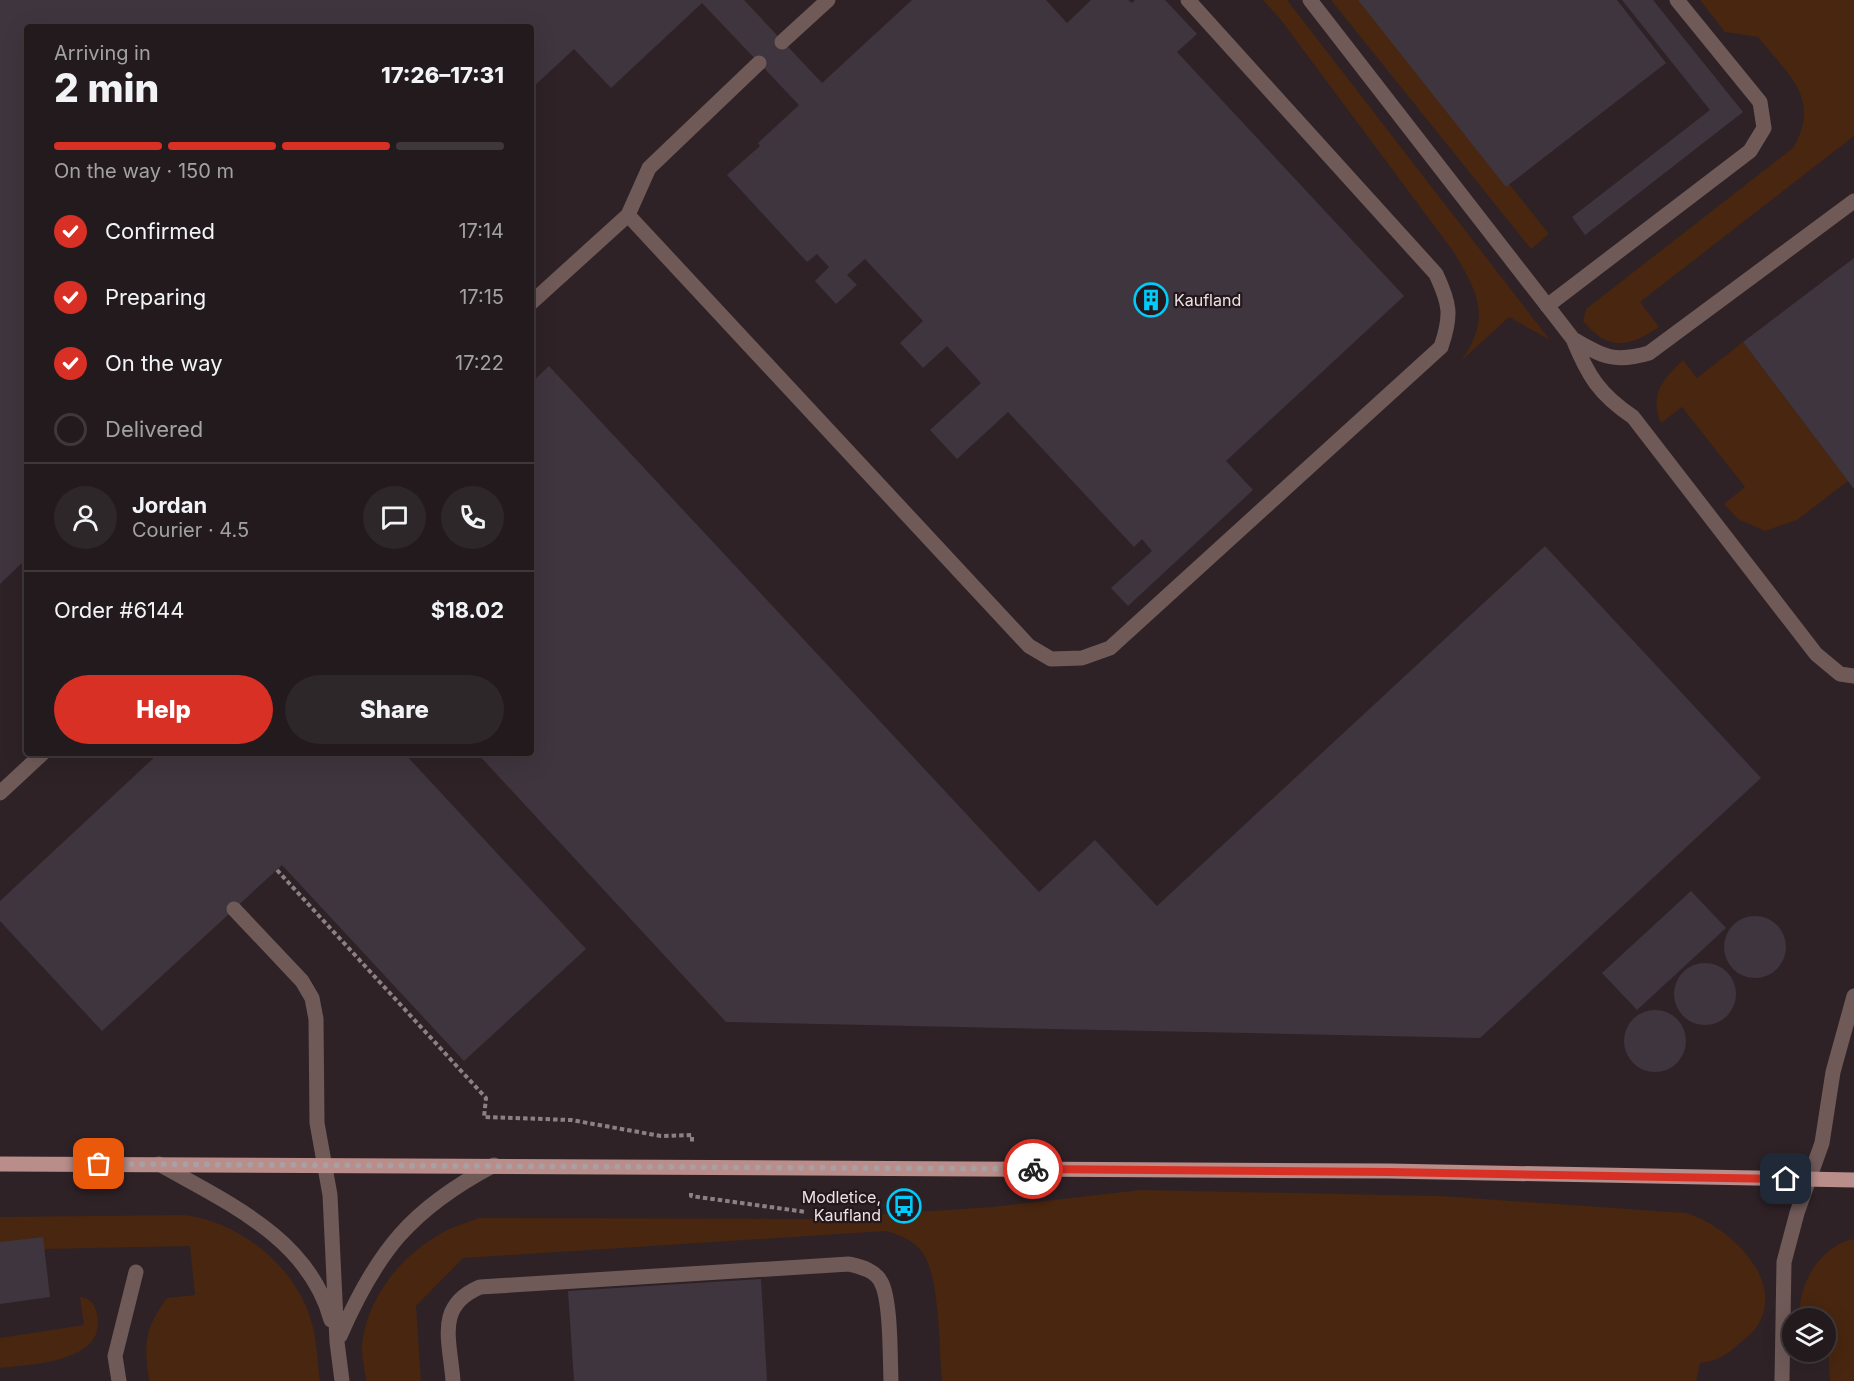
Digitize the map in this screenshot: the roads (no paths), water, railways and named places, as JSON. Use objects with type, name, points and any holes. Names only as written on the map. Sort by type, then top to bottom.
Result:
[{"type":"main road","points":[[0,1164],[1377,1171],[1854,1180]]},
{"type":"lane","points":[[783,42],[828,0]]},
{"type":"lane","points":[[628,215],[1029,646],[1051,659],[1082,658],[1110,648],[1441,347],[1450,322],[1448,299],[1436,274],[1188,0]]},
{"type":"lane","points":[[1310,0],[1573,339],[1586,371],[1603,394],[1633,417],[1816,654],[1840,674],[1854,676]]},
{"type":"lane","points":[[1547,306],[1750,151],[1764,128],[1760,102],[1677,0]]},
{"type":"lane","points":[[534,300],[628,215],[649,168],[759,63]]},
{"type":"lane","points":[[1573,339],[1601,356],[1628,359],[1649,353],[1854,201]]},
{"type":"lane","points":[[0,793],[40,756]]},
{"type":"lane","points":[[234,909],[302,981],[312,998],[316,1018],[317,1123],[330,1195],[342,1381]]},
{"type":"lane","points":[[1782,1381],[1784,1262],[1822,1143],[1833,1071],[1854,996]]},
{"type":"lane","points":[[159,1164],[254,1218],[277,1236],[316,1283],[329,1310],[338,1342]]},
{"type":"lane","points":[[338,1342],[367,1281],[402,1230],[424,1208],[457,1185],[494,1165]]},
{"type":"lane","points":[[453,1381],[449,1319],[453,1306],[464,1294],[480,1287],[849,1264],[866,1268],[881,1281],[885,1297],[891,1381]]},
{"type":"lane","points":[[118,1381],[115,1356],[136,1272]]},
{"type":"place","name":"Kaufland","points":[[1151,300]]},
{"type":"place","name":"Modletice, Kaufland","points":[[904,1206]]}]
